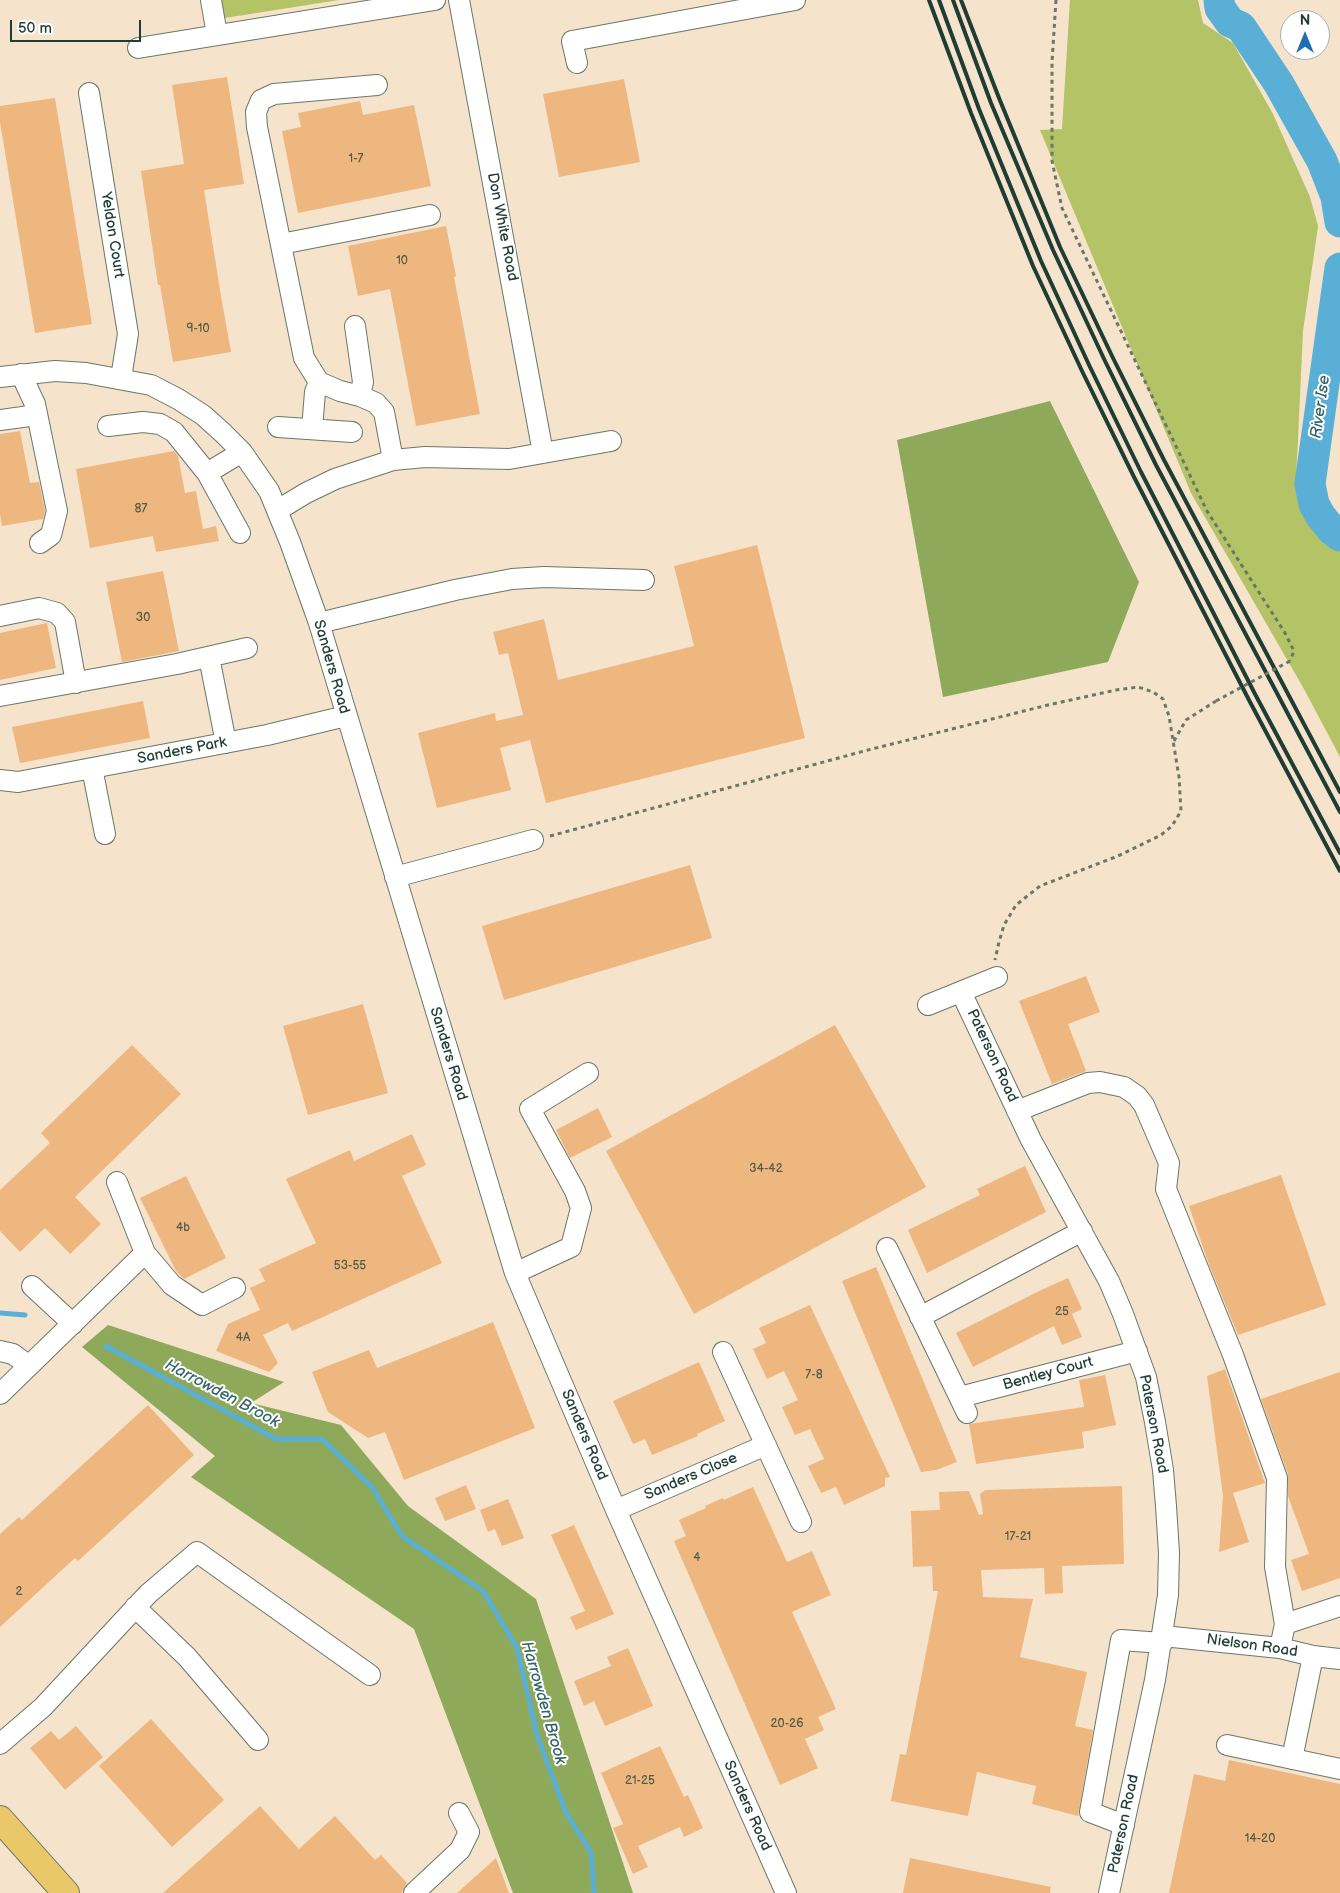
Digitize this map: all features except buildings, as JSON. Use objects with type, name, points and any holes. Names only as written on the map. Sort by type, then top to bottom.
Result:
[{"type":"main road","points":[[0,1820],[66,1893]]},
{"type":"street","points":[[211,0],[217,35]]},
{"type":"street","points":[[138,48],[435,0]]},
{"type":"street","name":"Don White Road","points":[[459,0],[543,454]]},
{"type":"street","points":[[577,63],[572,41],[795,0]]},
{"type":"street","points":[[377,85],[274,94],[261,100],[256,112],[257,127],[304,358],[319,382],[376,403],[384,412],[393,460]]},
{"type":"street","name":"Yeldon Court","points":[[89,93],[128,334],[121,378]]},
{"type":"street","points":[[282,244],[430,215]]},
{"type":"street","points":[[355,326],[363,382],[360,396]]},
{"type":"street","name":"Sanders Road","points":[[0,377],[55,371],[86,372],[151,385],[178,398],[203,416],[242,452],[269,491],[278,510],[319,623],[515,1273],[616,1510],[786,1893]]},
{"type":"street","points":[[21,374],[35,404],[57,511],[51,535],[40,543]]},
{"type":"street","points":[[312,430],[316,392],[319,382]]},
{"type":"street","points":[[0,420],[37,415]]},
{"type":"street","points":[[108,426],[143,422],[160,424],[174,432],[207,473],[240,533]]},
{"type":"street","points":[[278,427],[352,432]]},
{"type":"street","points":[[278,510],[306,493],[335,479],[393,460],[425,457],[509,459],[610,441]]},
{"type":"street","points":[[207,473],[242,452]]},
{"type":"street","points":[[319,623],[512,579],[544,577],[644,580]]},
{"type":"street","points":[[0,616],[39,608],[57,613],[65,622],[76,682]]},
{"type":"street","points":[[0,696],[209,657],[247,648]]},
{"type":"street","points":[[209,657],[226,743]]},
{"type":"street","name":"Sanders Park","points":[[9,781],[92,768],[226,743],[346,716]]},
{"type":"street","points":[[92,768],[105,834]]},
{"type":"street","points":[[395,877],[533,840]]},
{"type":"street","name":"Paterson Road","points":[[928,1005],[997,977]]},
{"type":"street","name":"Paterson Road","points":[[961,992],[1031,1140],[1109,1280],[1146,1377],[1155,1422],[1166,1506],[1169,1552],[1168,1595],[1162,1640],[1109,1893]]},
{"type":"street","points":[[515,1273],[571,1247],[581,1208],[575,1191],[530,1109],[588,1072]]},
{"type":"street","points":[[1017,1111],[1088,1083],[1100,1082],[1124,1087],[1137,1096],[1144,1105],[1169,1163],[1166,1188],[1233,1355],[1277,1478],[1275,1568],[1285,1624],[1280,1648]]},
{"type":"street","points":[[117,1182],[145,1253],[172,1285],[202,1304],[235,1288]]},
{"type":"street","points":[[920,1317],[1082,1232]]},
{"type":"street","name":"Bentley Court","points":[[887,1248],[964,1405],[1137,1351]]},
{"type":"street","points":[[0,1394],[145,1253]]},
{"type":"street","points":[[32,1286],[74,1324]]},
{"type":"street","points":[[0,1351],[13,1354],[29,1366]]},
{"type":"street","points":[[723,1352],[801,1522]]},
{"type":"street","name":"Sanders Close","points":[[616,1510],[766,1445]]},
{"type":"street","points":[[0,1744],[43,1706],[148,1594],[197,1552],[370,1675]]},
{"type":"street","points":[[1285,1624],[1340,1606]]},
{"type":"street","points":[[135,1608],[187,1657],[258,1740]]},
{"type":"street","name":"Nielson Road","points":[[1124,1824],[1090,1812],[1121,1640],[1162,1640],[1280,1648],[1313,1656],[1340,1659]]},
{"type":"street","points":[[1292,1759],[1313,1656]]},
{"type":"street","points":[[1227,1745],[1340,1769]]},
{"type":"street","points":[[414,1893],[460,1850],[469,1832],[459,1813]]},
{"type":"path","points":[[1056,0],[1052,62],[1052,161],[1062,208],[1207,511],[1275,615],[1294,651],[1290,661],[1216,701],[1186,720],[1174,742]]},
{"type":"path","points":[[533,840],[868,750],[1116,690],[1138,687],[1153,692],[1163,700],[1174,742],[1181,811],[1172,826],[1161,835],[1118,856],[1040,886],[1016,905],[1004,925],[999,942],[995,959],[997,977]]},
{"type":"green space","points":[[221,0],[339,0],[225,18]]},
{"type":"green space","points":[[1070,0],[1198,0],[1203,23],[1233,43],[1273,114],[1310,197],[1318,226],[1303,331],[1296,481],[1318,479],[1314,504],[1331,529],[1340,536],[1340,757],[1304,689],[1191,493],[1040,130],[1062,129]]},
{"type":"green space","points":[[1050,401],[1139,582],[1108,662],[943,697],[897,440]]},
{"type":"green space","points":[[108,1325],[284,1382],[251,1403],[341,1425],[408,1506],[536,1599],[633,1893],[513,1893],[414,1629],[191,1477],[215,1456],[82,1347]]},
{"type":"waterway","name":"River Ise","points":[[1219,0],[1220,8],[1230,22],[1241,27],[1279,84],[1322,161],[1336,197],[1340,222]]},
{"type":"waterway","name":"River Ise","points":[[1340,268],[1310,484],[1314,504],[1320,515],[1331,529],[1340,536]]},
{"type":"waterway","name":"Harrowden Brook","points":[[0,1313],[25,1315]]},
{"type":"waterway","name":"Harrowden Brook","points":[[106,1346],[276,1439],[322,1439],[372,1487],[402,1536],[483,1591],[517,1648],[537,1735],[566,1813],[591,1852],[594,1893]]},
{"type":"railway","points":[[929,0],[971,113],[1033,266],[1082,371],[1134,477],[1250,702],[1340,871]]},
{"type":"railway","points":[[939,0],[979,109],[1041,261],[1090,367],[1141,472],[1255,694],[1340,853]]},
{"type":"railway","points":[[953,0],[991,103],[1053,250],[1105,361],[1156,465],[1340,812]]},
{"type":"railway","points":[[961,0],[1060,247],[1113,358],[1164,460],[1340,792]]}]
